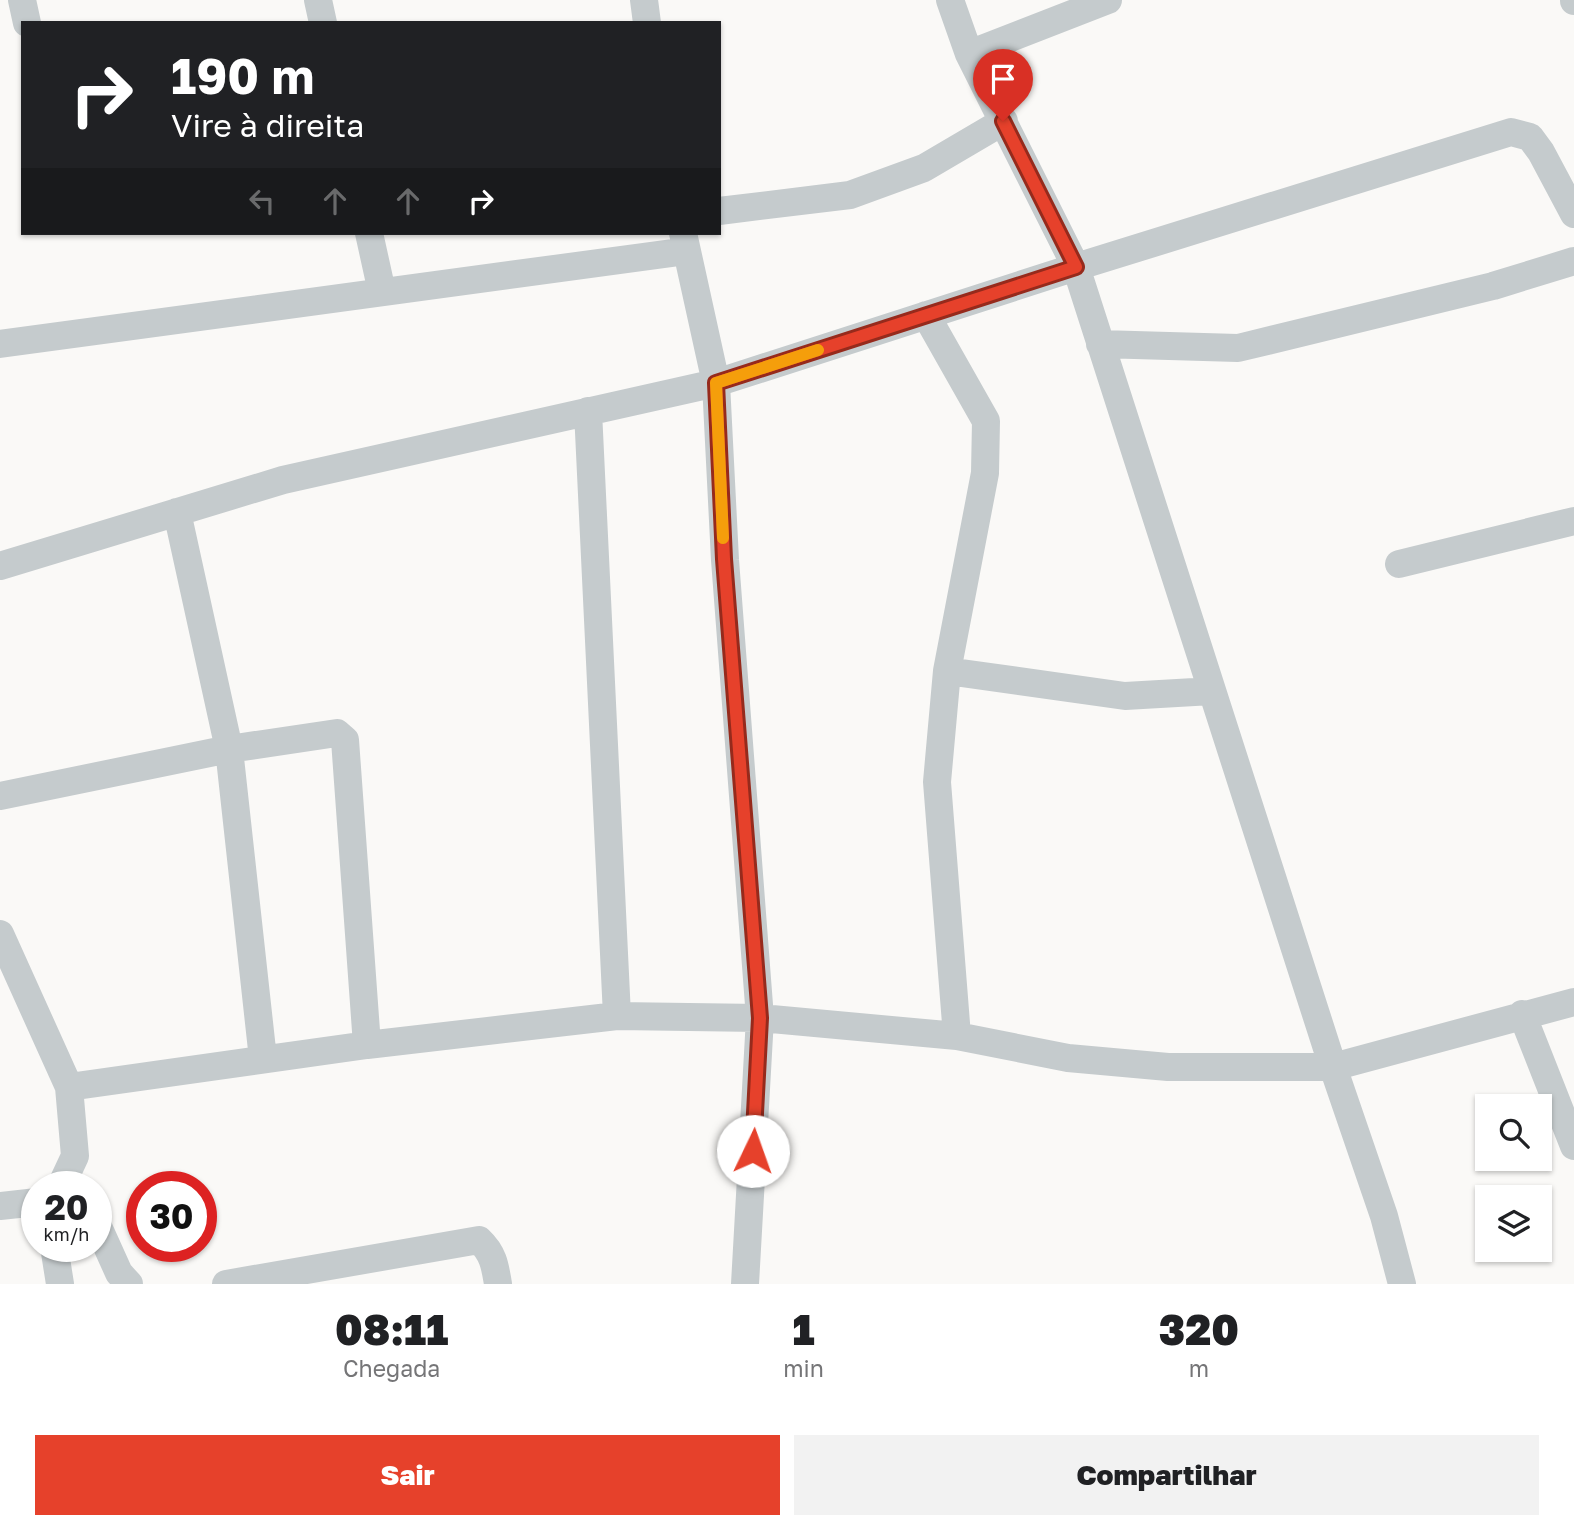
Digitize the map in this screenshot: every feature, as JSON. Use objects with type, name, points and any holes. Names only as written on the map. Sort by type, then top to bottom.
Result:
[{"type":"street","points":[[22,0],[27,21]]},
{"type":"street","points":[[318,0],[323,21]]},
{"type":"street","points":[[644,0],[647,21]]},
{"type":"street","points":[[950,0],[969,54],[1076,267],[1333,1067],[1384,1216],[1402,1284]]},
{"type":"street","points":[[969,54],[1108,0]]},
{"type":"street","points":[[721,211],[850,195],[924,168],[1003,121]]},
{"type":"street","points":[[0,566],[283,480],[716,383],[1076,267],[1511,132],[1530,137],[1536,144],[1574,214]]},
{"type":"street","points":[[369,235],[382,292]]},
{"type":"street","points":[[0,344],[382,292],[685,242],[716,383],[724,559],[760,1018],[745,1284]]},
{"type":"street","points":[[1100,344],[1238,348],[1493,286],[1574,261]]},
{"type":"street","points":[[926,315],[986,421],[985,473],[947,671],[937,782],[957,1037]]},
{"type":"street","points":[[588,411],[617,1016]]},
{"type":"street","points":[[177,512],[229,749],[263,1059]]},
{"type":"street","points":[[1399,564],[1574,521]]},
{"type":"street","points":[[947,671],[1125,696],[1212,691]]},
{"type":"street","points":[[0,796],[229,749],[337,733],[345,740],[367,1045]]},
{"type":"street","points":[[2,947],[69,1087],[75,1156],[80,1171]]},
{"type":"street","points":[[69,1087],[367,1045],[617,1016],[760,1018],[957,1037],[1068,1058],[1168,1067],[1333,1067],[1574,1002]]},
{"type":"street","points":[[1522,1014],[1574,1146]]},
{"type":"street","points":[[68,1171],[75,1156]]},
{"type":"street","points":[[0,1206],[21,1204]]},
{"type":"street","points":[[226,1284],[479,1240],[489,1250],[495,1263],[498,1284]]},
{"type":"street","points":[[112,1257],[119,1273],[130,1284]]},
{"type":"street","points":[[57,1262],[60,1284]]},
{"type":"slow traffic","points":[[723,538],[716,383],[818,350]]},
{"type":"route","points":[[753,1151],[760,1018],[724,559],[716,383],[1076,267],[1003,121]]}]
